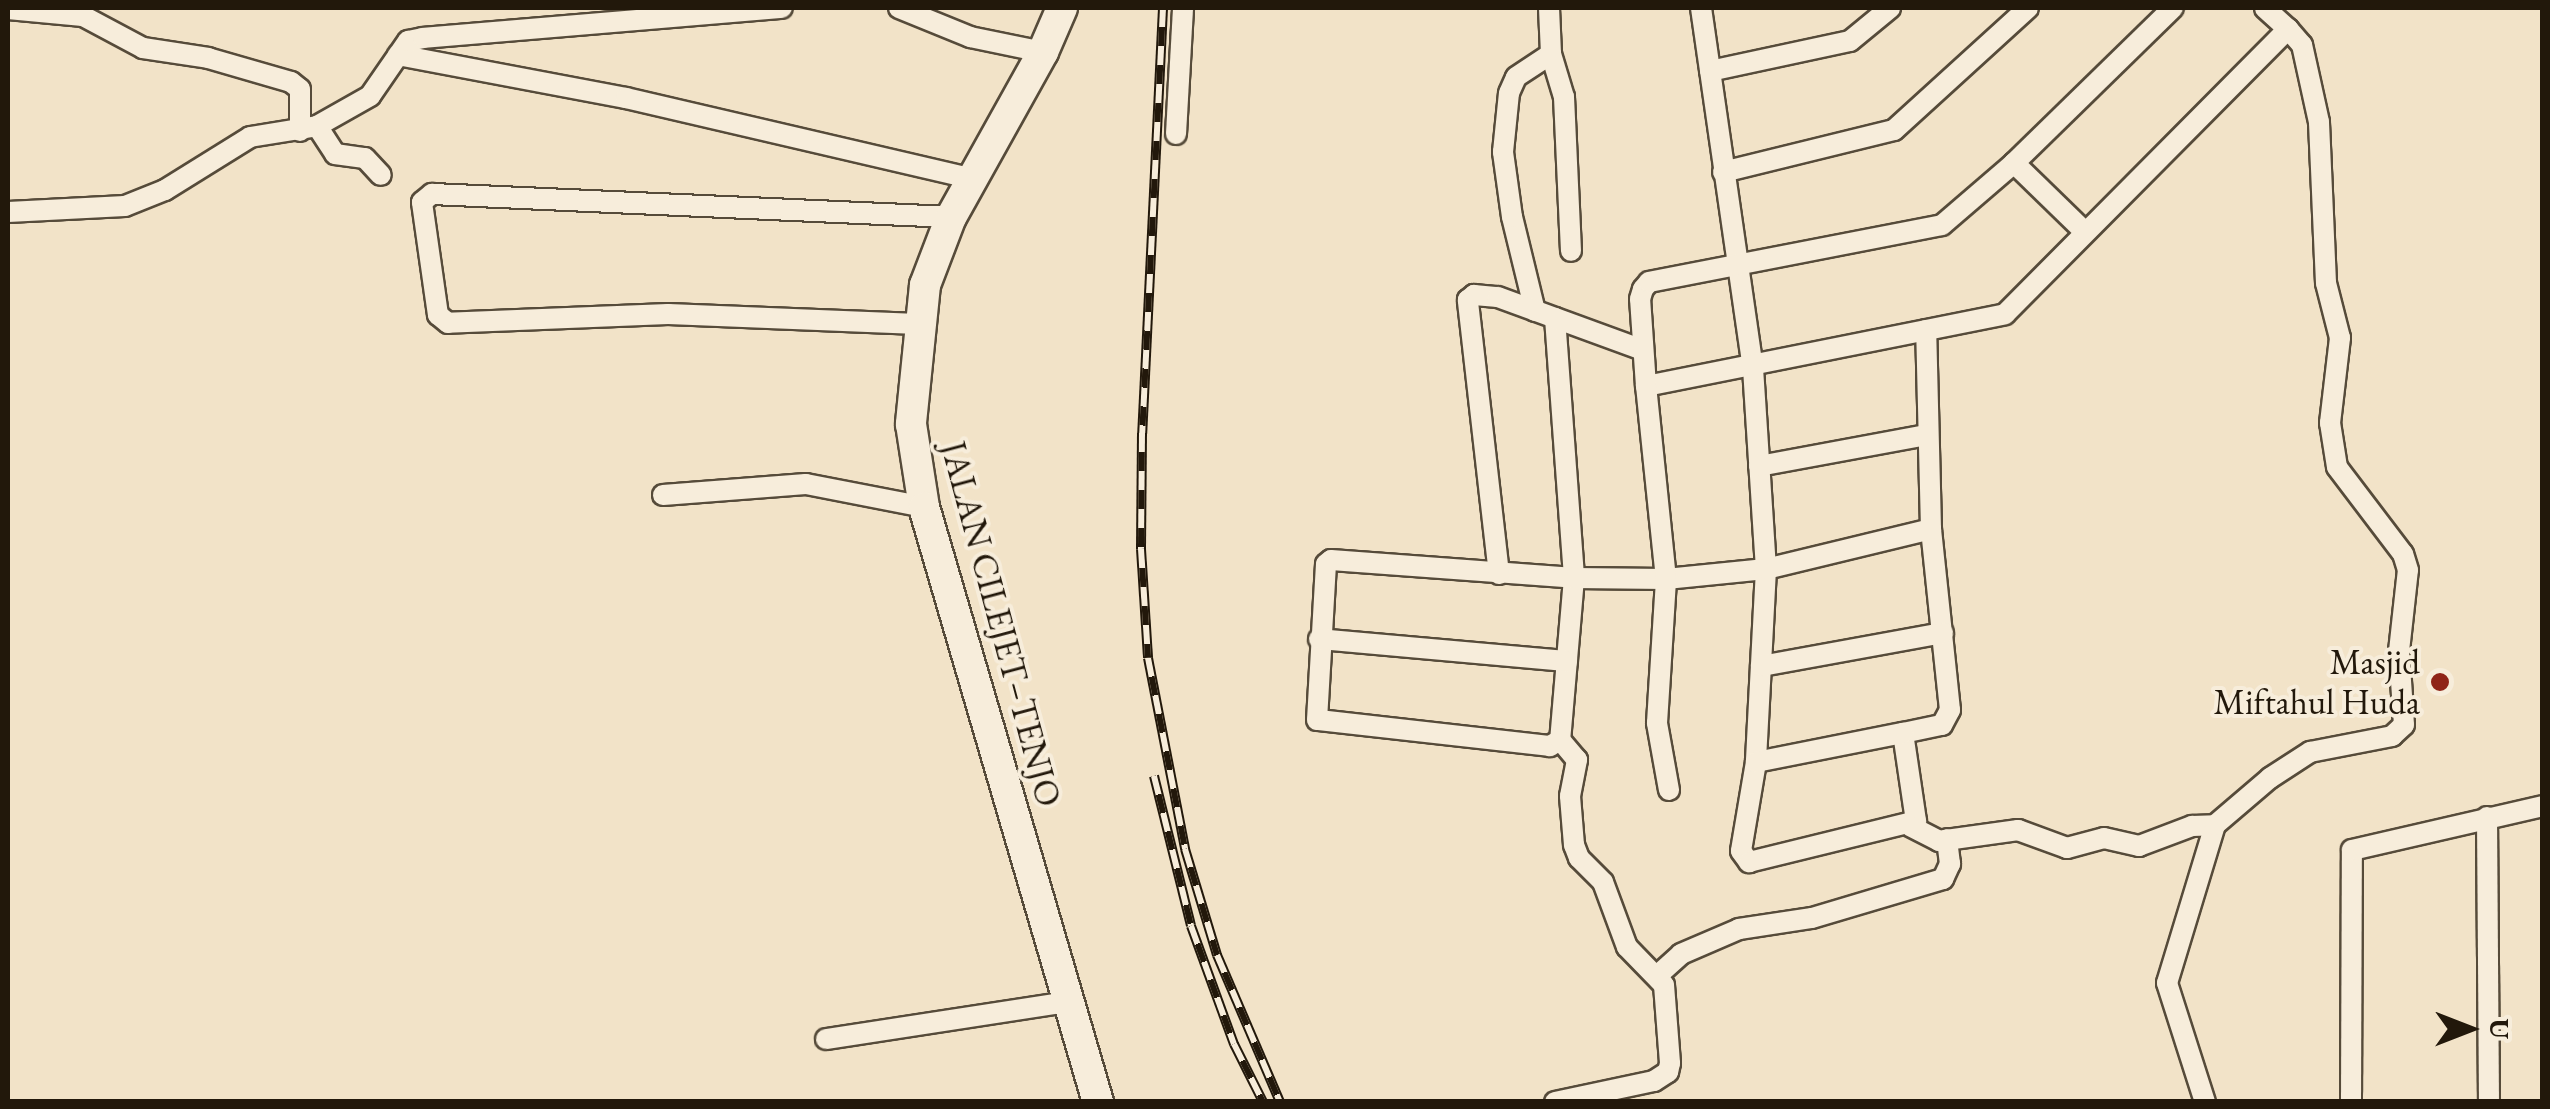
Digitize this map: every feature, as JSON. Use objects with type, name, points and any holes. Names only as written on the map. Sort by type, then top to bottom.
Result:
[{"type":"main road","name":"JALAN CILEJET–TENJO","points":[[1062,8],[1043,52],[951,218],[926,285],[918,324],[911,424],[924,507],[1098,1102]]},
{"type":"street","points":[[8,212],[125,206],[164,190],[250,137],[309,128],[370,96],[408,42],[423,38],[782,8]]},
{"type":"street","points":[[899,8],[970,37],[1043,52]]},
{"type":"street","points":[[1176,134],[1182,8]]},
{"type":"street","points":[[1549,8],[1551,54],[1564,97],[1572,251]]},
{"type":"street","points":[[1701,8],[1753,368],[1766,569],[1756,762],[1741,851],[1749,862],[1910,826],[1930,838],[2018,830],[2062,848],[2104,838],[2133,846],[2192,826],[2215,825]]},
{"type":"street","points":[[1710,71],[1850,41],[1890,8]]},
{"type":"street","points":[[1723,172],[1894,130],[2028,8]]},
{"type":"street","points":[[1670,790],[1656,723],[1666,579],[1640,299],[1649,282],[1942,224],[2014,163],[2173,8]]},
{"type":"street","points":[[8,9],[94,19],[143,48],[208,58],[290,82],[300,89],[309,128],[335,154],[365,158],[381,175]]},
{"type":"street","points":[[1646,386],[1753,368],[2005,314],[2280,16],[2302,45],[2319,122],[2326,283],[2340,338],[2330,423],[2337,467],[2403,554],[2408,570],[2399,651],[2404,725],[2392,736],[2310,752],[2270,778],[2215,825],[2166,982],[2205,1102]]},
{"type":"street","points":[[1551,54],[1527,66],[1516,77],[1509,93],[1502,152],[1512,217],[1545,315],[1574,578],[1560,740],[1577,760],[1570,796],[1574,846],[1603,882],[1627,947],[1658,975],[1668,998],[1668,1072],[1654,1080],[1555,1102]]},
{"type":"street","points":[[398,55],[626,98],[975,179]]},
{"type":"street","points":[[2014,163],[2084,232]]},
{"type":"street","points":[[918,324],[668,314],[448,323],[438,316],[422,202],[424,196],[432,194],[951,218]]},
{"type":"street","points":[[1499,574],[1467,308],[1474,295],[1498,297],[1643,350]]},
{"type":"street","points":[[1756,762],[1942,725],[1949,718],[1931,529],[1926,330]]},
{"type":"street","points":[[1759,466],[1927,435]]},
{"type":"street","points":[[663,495],[806,484],[924,507]]},
{"type":"street","points":[[1560,740],[1550,746],[1321,723],[1315,716],[1326,564],[1331,560],[1499,574],[1666,579],[1766,569],[1931,529]]},
{"type":"street","points":[[1761,666],[1943,633]]},
{"type":"street","points":[[1319,639],[1567,661]]},
{"type":"street","points":[[1903,733],[1918,814],[1910,826]]},
{"type":"street","points":[[2352,1102],[2352,850],[2542,806]]},
{"type":"street","points":[[2487,818],[2488,1102]]},
{"type":"street","points":[[1658,975],[1681,954],[1739,929],[1812,918],[1942,879],[1950,864],[1947,839]]},
{"type":"street","points":[[826,1039],[1068,1002]]},
{"type":"railway","points":[[1163,8],[1142,433],[1141,549],[1148,658],[1185,849],[1217,955],[1280,1102]]},
{"type":"railway","points":[[1154,776],[1191,926],[1234,1044],[1263,1102]]},
{"type":"place","name":"Masjid Miftahul Huda","points":[[2440,682]]}]
